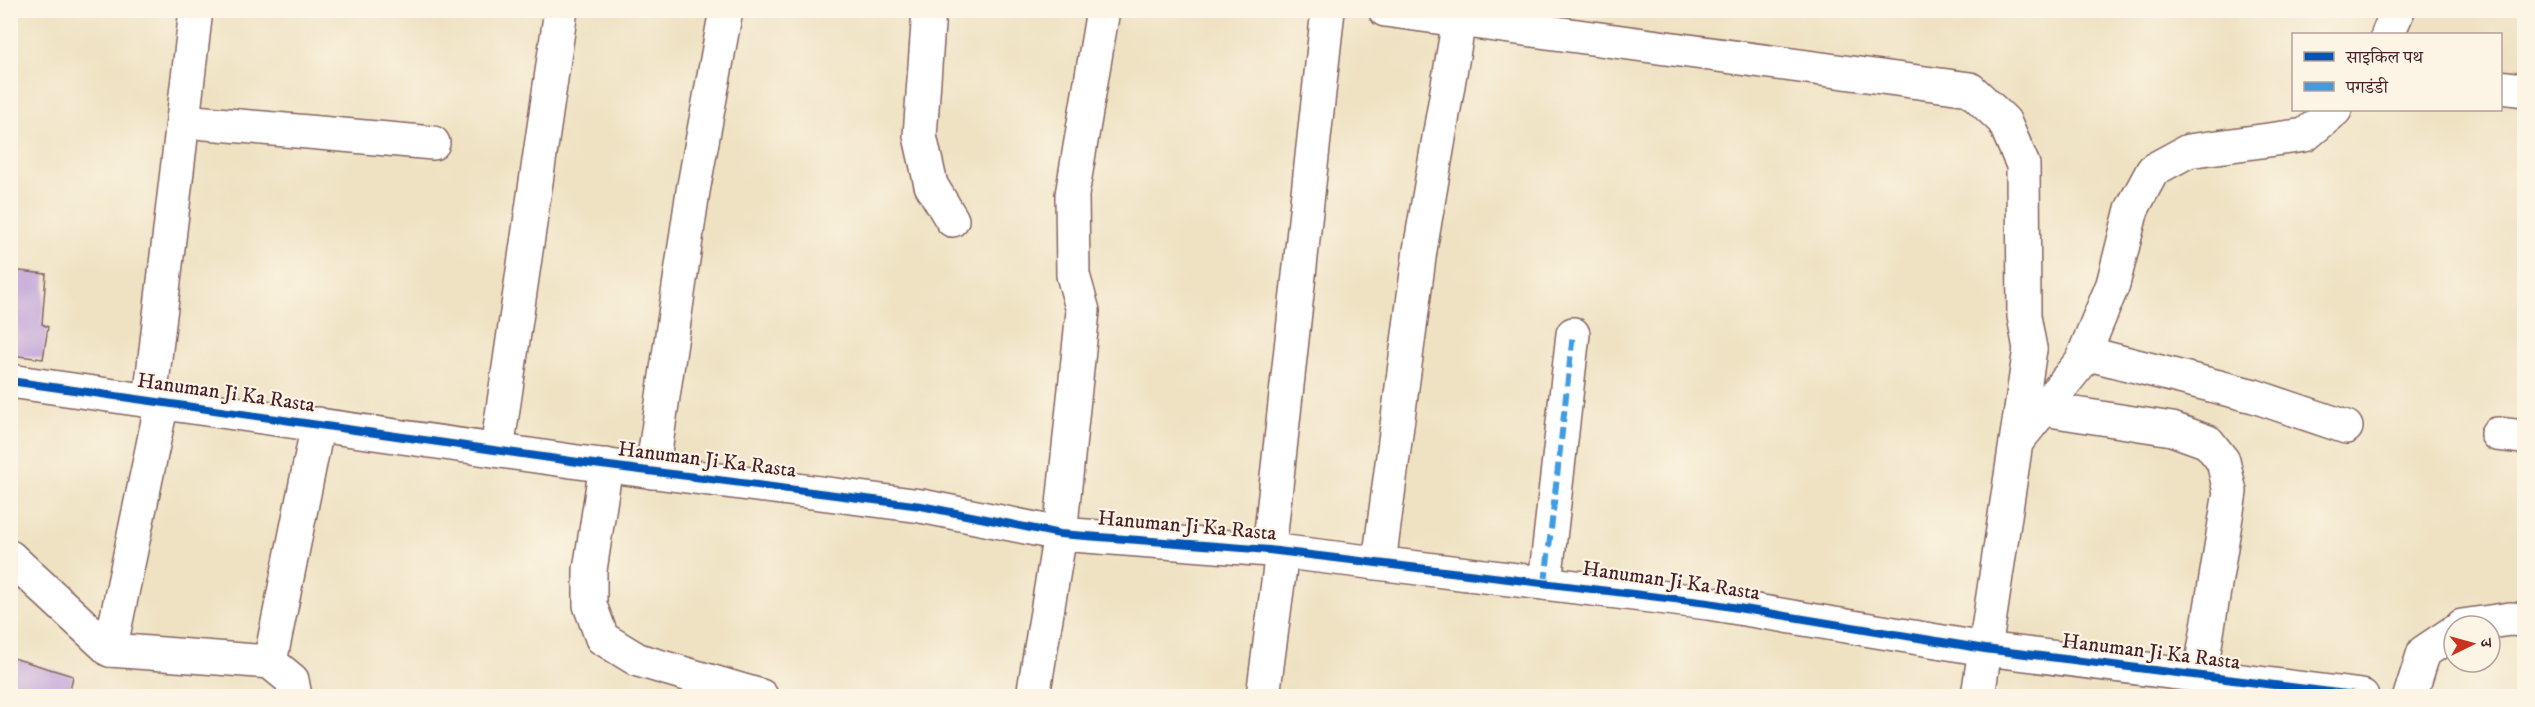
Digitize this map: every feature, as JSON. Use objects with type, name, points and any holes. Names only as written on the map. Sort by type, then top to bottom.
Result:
[{"type":"street","points":[[110,650],[156,401],[196,10]]},
{"type":"street","points":[[497,450],[561,10]]},
{"type":"street","points":[[652,472],[693,191],[726,10]]},
{"type":"street","points":[[929,10],[920,136],[931,185],[952,219]]},
{"type":"street","points":[[1033,696],[1060,534],[1083,311],[1073,275],[1072,195],[1103,10]]},
{"type":"street","points":[[1263,696],[1328,10]]},
{"type":"street","points":[[1385,10],[1970,89],[2004,122],[2023,165],[2024,316],[2030,349],[1978,696]]},
{"type":"street","points":[[2388,33],[2398,10]]},
{"type":"street","points":[[1379,563],[1420,250],[1459,20]]},
{"type":"street","points":[[2502,87],[2524,90]]},
{"type":"street","points":[[2017,441],[2081,362],[2113,284],[2132,209],[2153,170],[2188,151],[2305,135],[2334,111]]},
{"type":"street","points":[[183,121],[433,143]]},
{"type":"street","points":[[1545,583],[1573,334]]},
{"type":"street","points":[[2085,353],[2254,396],[2346,427]]},
{"type":"street","name":"Hanuman Ji Ka Rasta","points":[[10,381],[652,472],[921,506],[1060,534],[1275,551],[1708,603],[1985,649],[2362,696]]},
{"type":"street","points":[[2043,409],[2172,429],[2208,442],[2223,461],[2230,492],[2200,676]]},
{"type":"street","points":[[270,662],[318,424]]},
{"type":"street","points":[[606,465],[590,570],[590,605],[602,638],[638,660],[761,696]]},
{"type":"street","points":[[10,556],[110,650],[270,662],[292,680],[295,696]]},
{"type":"street","points":[[2502,619],[2524,620]]},
{"type":"street","points":[[2410,696],[2424,652],[2442,640]]},
{"type":"building","points":[[10,270],[46,274],[42,324],[48,327],[43,359],[10,355]]},
{"type":"building","points":[[10,657],[73,676],[69,696],[10,696]]},
{"type":"marked path","points":[[1545,583],[1573,334]]},
{"type":"cycle path","points":[[10,381],[578,462],[921,506],[1060,534],[1269,550],[1708,603],[1985,649],[2362,696]]}]
